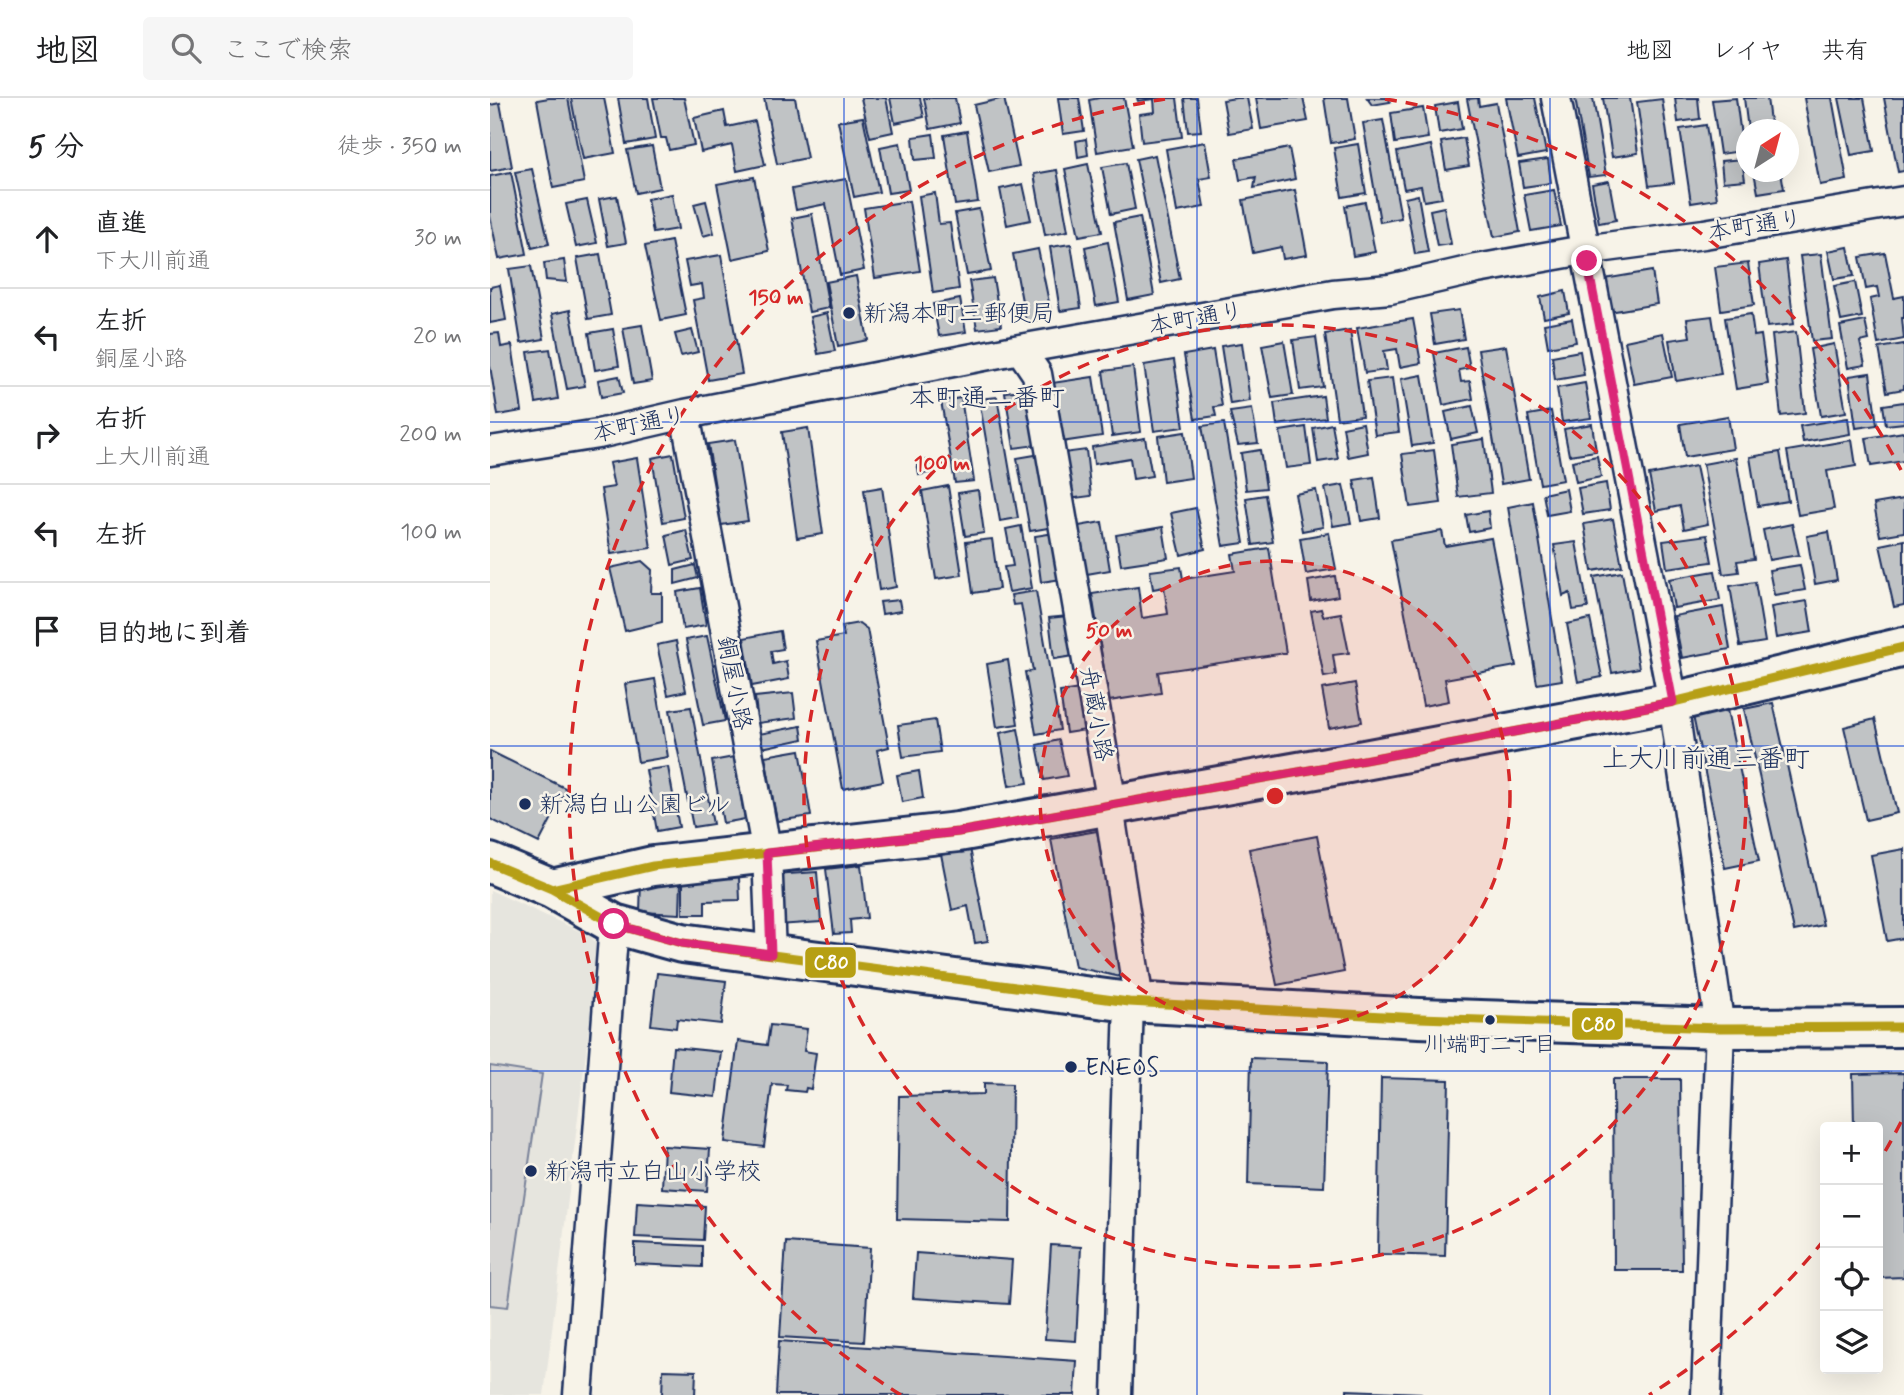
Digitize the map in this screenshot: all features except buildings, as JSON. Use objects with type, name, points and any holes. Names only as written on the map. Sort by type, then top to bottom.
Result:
[{"type":"street","points":[[1556,98],[1673,702],[1720,1028],[1706,1395]]},
{"type":"street","name":"本町通り","points":[[490,451],[598,434],[685,414],[1020,349],[1333,294],[1390,289],[1477,269],[1584,250],[1704,234],[1904,201]]},
{"type":"street","name":"舟蔵小路","points":[[1020,349],[1037,374],[1112,804],[1111,820],[1134,1002],[1117,1395]]},
{"type":"street","name":"銅屋小路","points":[[685,414],[767,853],[771,954]]},
{"type":"street","points":[[552,889],[653,866],[958,832],[1673,702],[1904,648]]},
{"type":"street","points":[[490,863],[552,889],[614,924],[682,943],[1134,1002],[1407,1017],[1720,1028],[1904,1027]]},
{"type":"street","points":[[578,1395],[614,924]]},
{"type":"shaded area","name":"新潟市立白山小学校","points":[[490,890],[590,936],[599,946],[544,1395],[490,1395]]},
{"type":"shaded area","points":[[490,1066],[542,1074],[508,1307],[490,1305]]},
{"type":"transit line","name":"C80","points":[[552,889],[653,866],[958,832],[1327,767],[1673,702],[1904,647]]},
{"type":"transit line","name":"C80","points":[[490,863],[552,889],[614,924],[682,943],[1129,1002],[1419,1018],[1720,1028],[1904,1027]]},
{"type":"place","name":"新潟本町三郵便局","points":[[849,313]]},
{"type":"place","name":"新潟白山公園ビル","points":[[525,804]]},
{"type":"place","name":"川端町二丁目","points":[[1490,1020]]},
{"type":"place","name":"ENEOS","points":[[1071,1067]]},
{"type":"place","name":"新潟市立白山小学校","points":[[531,1171]]},
{"type":"district","name":"本町通二番町","points":[[987,397]]},
{"type":"district","name":"上大川前通三番町","points":[[1706,758]]},
{"type":"route","points":[[614,924],[682,943],[771,954],[767,853],[958,832],[1673,702],[1587,261]]}]
